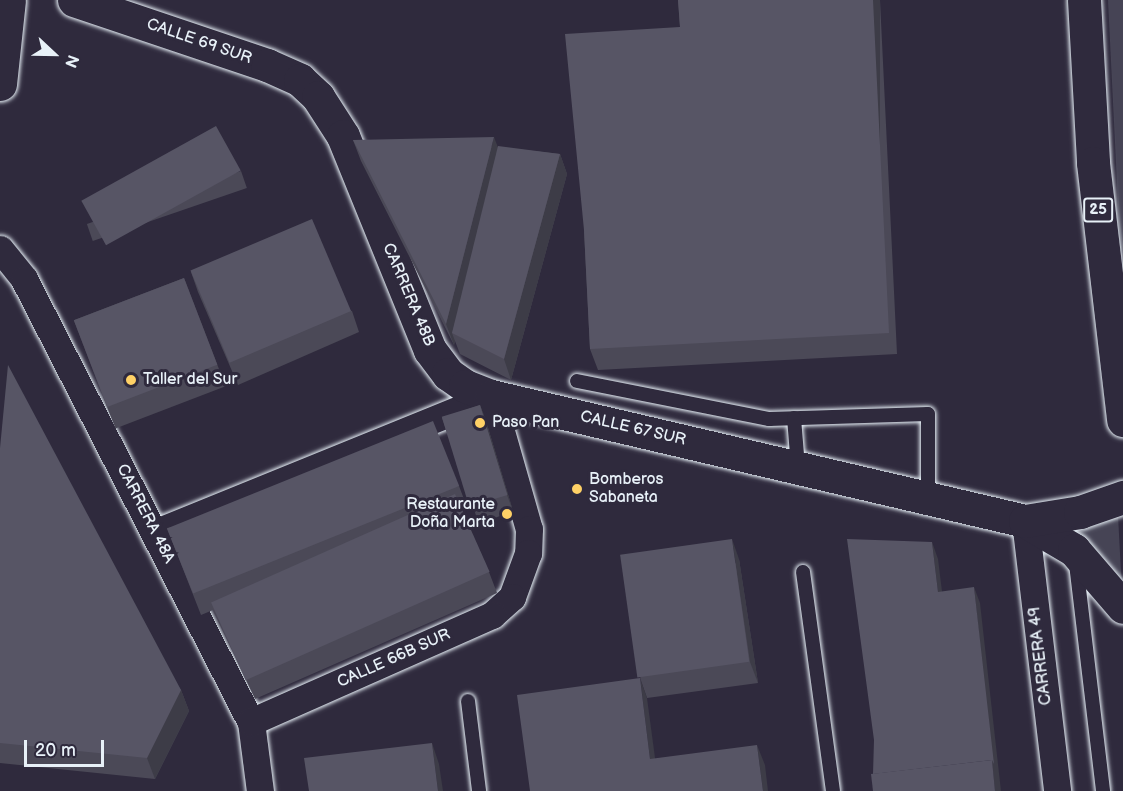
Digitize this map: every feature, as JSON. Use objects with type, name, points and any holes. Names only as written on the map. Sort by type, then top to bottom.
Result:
[{"type":"main road","points":[[0,84],[9,0]]},
{"type":"main road","name":"CALLE 69 SUR","points":[[74,0],[267,65],[300,80],[318,97]]},
{"type":"main road","name":"25","points":[[1084,0],[1094,175],[1123,420]]},
{"type":"main road","name":"CARRERA 48B","points":[[318,97],[342,136],[430,350],[448,374],[491,396]]},
{"type":"main road","name":"CALLE 67 SUR","points":[[491,396],[1025,520],[1074,550],[1123,607]]},
{"type":"main road","name":"CALLE 67 SUR","points":[[1025,520],[1057,516],[1123,497]]},
{"type":"street","name":"CARRERA 48A","points":[[0,249],[24,279],[251,722],[260,791]]},
{"type":"street","points":[[154,533],[491,396]]},
{"type":"street","name":"CALLE 66B SUR","points":[[251,722],[492,615],[512,597],[521,579],[529,529],[491,396]]},
{"type":"street","name":"CARRERA 49","points":[[1025,520],[1056,791]]},
{"type":"lane","points":[[577,381],[769,419],[928,414],[928,498]]},
{"type":"lane","points":[[794,418],[798,468]]},
{"type":"lane","points":[[1057,516],[1068,530],[1074,550],[1103,791]]},
{"type":"lane","points":[[803,572],[833,791]]},
{"type":"lane","points":[[468,701],[479,791]]},
{"type":"shaded area","points":[[1108,0],[1123,0],[1123,252],[1119,224]]},
{"type":"shaded area","points":[[1118,515],[1122,592],[1075,534]]},
{"type":"building","points":[[678,0],[873,0],[889,333],[590,349],[584,230],[565,34],[680,27]]},
{"type":"building","points":[[216,126],[241,171],[106,245],[81,201]]},
{"type":"building","points":[[494,137],[446,324],[353,140]]},
{"type":"building","points":[[498,146],[560,154],[504,359],[452,333]]},
{"type":"building","points":[[312,219],[351,311],[230,363],[190,271]]},
{"type":"building","points":[[184,278],[217,365],[107,407],[74,320]]},
{"type":"building","points":[[8,365],[181,690],[147,758],[0,743],[0,448]]},
{"type":"building","points":[[480,405],[507,495],[469,507],[442,417]]},
{"type":"building","points":[[433,421],[459,486],[193,593],[167,529]]},
{"type":"building","points":[[455,494],[490,572],[246,680],[211,603]]},
{"type":"building","points":[[732,539],[749,662],[637,678],[620,555]]},
{"type":"building","points":[[847,539],[932,542],[938,592],[974,587],[994,764],[992,760],[873,774],[874,740]]},
{"type":"building","points":[[640,678],[650,759],[757,745],[763,791],[530,791],[517,695]]},
{"type":"building","points":[[432,743],[438,791],[309,791],[304,758]]},
{"type":"building","points":[[992,760],[995,791],[873,791],[871,774]]},
{"type":"place","name":"Taller del Sur","points":[[131,380]]},
{"type":"place","name":"Paso Pan","points":[[480,423]]},
{"type":"place","name":"Bomberos Sabaneta","points":[[577,489]]},
{"type":"place","name":"Restaurante Doña Marta","points":[[507,514]]}]
